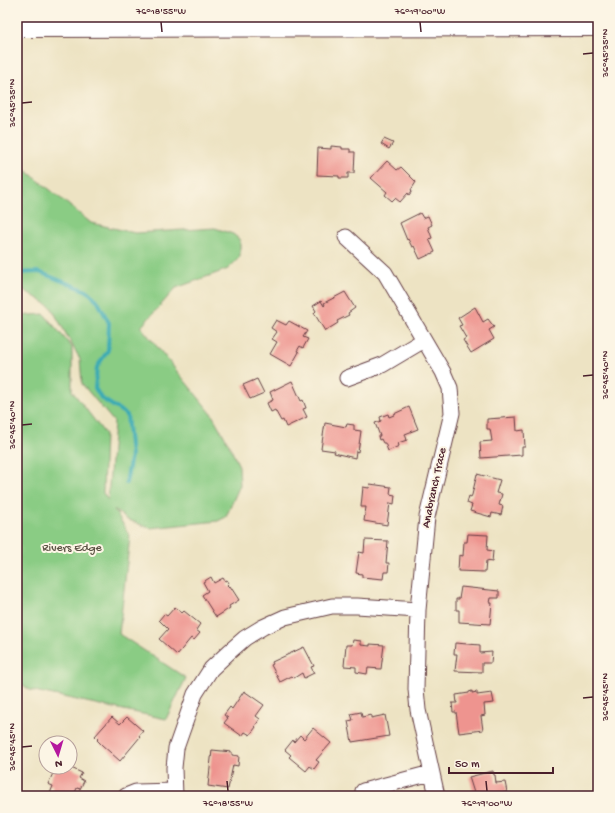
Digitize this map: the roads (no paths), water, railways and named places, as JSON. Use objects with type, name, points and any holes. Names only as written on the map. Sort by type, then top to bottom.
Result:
[{"type":"highway","points":[[17,26],[598,25]]},
{"type":"street","name":"Anabranch Trace","points":[[346,237],[384,273],[443,372],[450,388],[452,413],[427,517],[418,610],[416,689],[418,710],[437,796]]},
{"type":"street","points":[[347,378],[382,365],[424,340]]},
{"type":"street","points":[[126,796],[136,792],[175,794],[174,768],[176,748],[195,694],[211,669],[228,652],[246,638],[285,617],[332,606],[418,610]]},
{"type":"street","points":[[362,791],[431,773]]},
{"type":"waterway","points":[[17,273],[39,272],[87,291],[97,300],[109,323],[108,350],[97,367],[95,388],[101,398],[127,415],[131,456],[126,483]]},
{"type":"park label","name":"Rivers Edge","points":[[72,549]]}]
